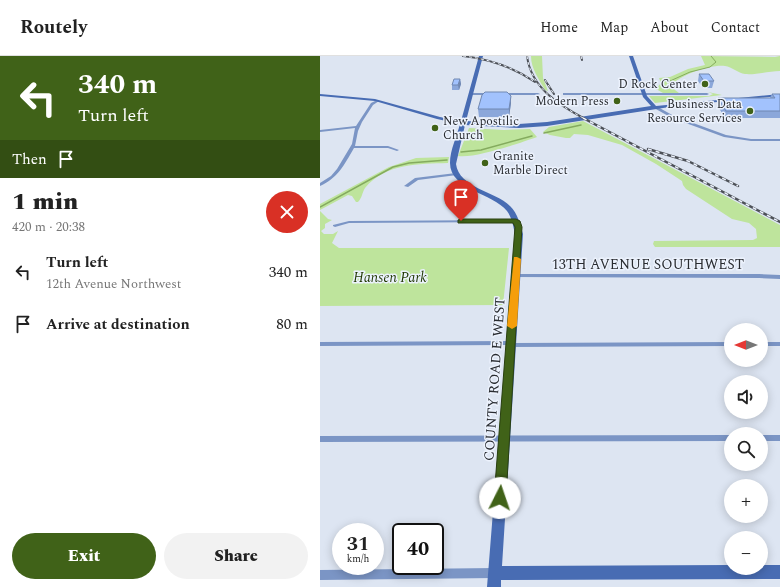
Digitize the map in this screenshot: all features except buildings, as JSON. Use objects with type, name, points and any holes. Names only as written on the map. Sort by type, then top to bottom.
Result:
[{"type":"street","points":[[335,226],[344,222],[516,221],[514,214],[503,203],[470,186],[456,174],[454,159],[481,56]]},
{"type":"street","points":[[631,56],[644,94],[648,101],[655,107],[673,117],[724,136],[751,140],[780,140]]},
{"type":"street","points":[[470,94],[538,94]]},
{"type":"street","points":[[564,94],[707,94]]},
{"type":"street","points":[[320,95],[352,97],[377,101],[439,118],[464,123],[519,126],[722,99],[780,95]]},
{"type":"street","points":[[320,185],[335,175],[353,147],[356,140],[358,127],[372,104],[377,101]]},
{"type":"street","points":[[439,118],[456,117],[466,113]]},
{"type":"street","points":[[320,131],[358,127]]},
{"type":"street","points":[[353,147],[388,148],[397,150]]},
{"type":"street","points":[[406,186],[417,179],[456,174]]},
{"type":"street","name":"COUNTY ROAD E WEST","points":[[494,587],[519,234],[516,221]]},
{"type":"street","name":"13TH AVENUE SOUTHWEST","points":[[516,276],[780,277]]},
{"type":"street","points":[[320,344],[724,344]]},
{"type":"street","points":[[768,344],[780,344]]},
{"type":"street","points":[[320,438],[724,438]]},
{"type":"street","points":[[768,438],[780,438]]},
{"type":"street","points":[[320,575],[780,572]]},
{"type":"green space","points":[[531,56],[542,56],[543,78],[548,91],[545,90],[536,74],[532,65]]},
{"type":"green space","points":[[701,56],[780,56],[780,71],[745,74],[725,66],[712,67],[695,71],[680,78],[671,87],[679,93],[663,93],[656,89],[661,83],[659,78],[670,77],[688,69],[705,65]]},
{"type":"green space","points":[[708,92],[722,95],[655,103],[649,96],[709,96],[713,94]]},
{"type":"green space","points":[[583,121],[780,225],[780,247],[655,247],[653,244],[654,241],[753,240],[757,238],[756,229],[749,223],[732,219],[686,189],[682,181],[656,164],[622,145],[588,135],[574,134],[570,138],[566,138],[543,132],[549,127]]},
{"type":"green space","points":[[469,128],[504,130],[530,129],[537,137],[486,153],[458,156]]},
{"type":"green space","points":[[449,157],[448,163],[404,166],[393,169],[373,180],[365,188],[358,202],[356,202],[352,196],[348,195],[320,210],[320,204],[389,167],[416,158]]},
{"type":"green space","name":"Hansen Park","points":[[320,211],[328,219],[332,220],[325,224],[325,228],[321,231],[324,234],[333,234],[338,231],[332,243],[339,248],[509,248],[503,305],[320,306]]},
{"type":"waterway","points":[[667,89],[670,81],[690,72],[710,67],[716,62],[711,56]]},
{"type":"waterway","points":[[544,133],[581,125]]},
{"type":"waterway","points":[[461,152],[481,150],[532,136]]},
{"type":"waterway","points":[[320,207],[393,167],[409,163],[447,160]]},
{"type":"railway","points":[[463,56],[500,64],[535,82]]},
{"type":"railway","points":[[527,56],[534,77],[540,86],[556,101],[585,119]]},
{"type":"railway","points":[[581,56],[582,60]]},
{"type":"railway","points":[[545,80],[554,94]]},
{"type":"railway","points":[[583,118],[780,222]]},
{"type":"railway","points":[[648,149],[688,161],[738,186]]},
{"type":"slow traffic","points":[[512,326],[517,259]]},
{"type":"place","name":"D Rock Center","points":[[705,84]]},
{"type":"place","name":"Modern Press","points":[[617,101]]},
{"type":"place","name":"Business Data Resource Services","points":[[750,111]]},
{"type":"place","name":"New Apostilic Church","points":[[435,128]]},
{"type":"place","name":"Granite Marble Direct","points":[[485,163]]},
{"type":"route","points":[[461,221],[516,221],[519,234],[500,498]]}]
